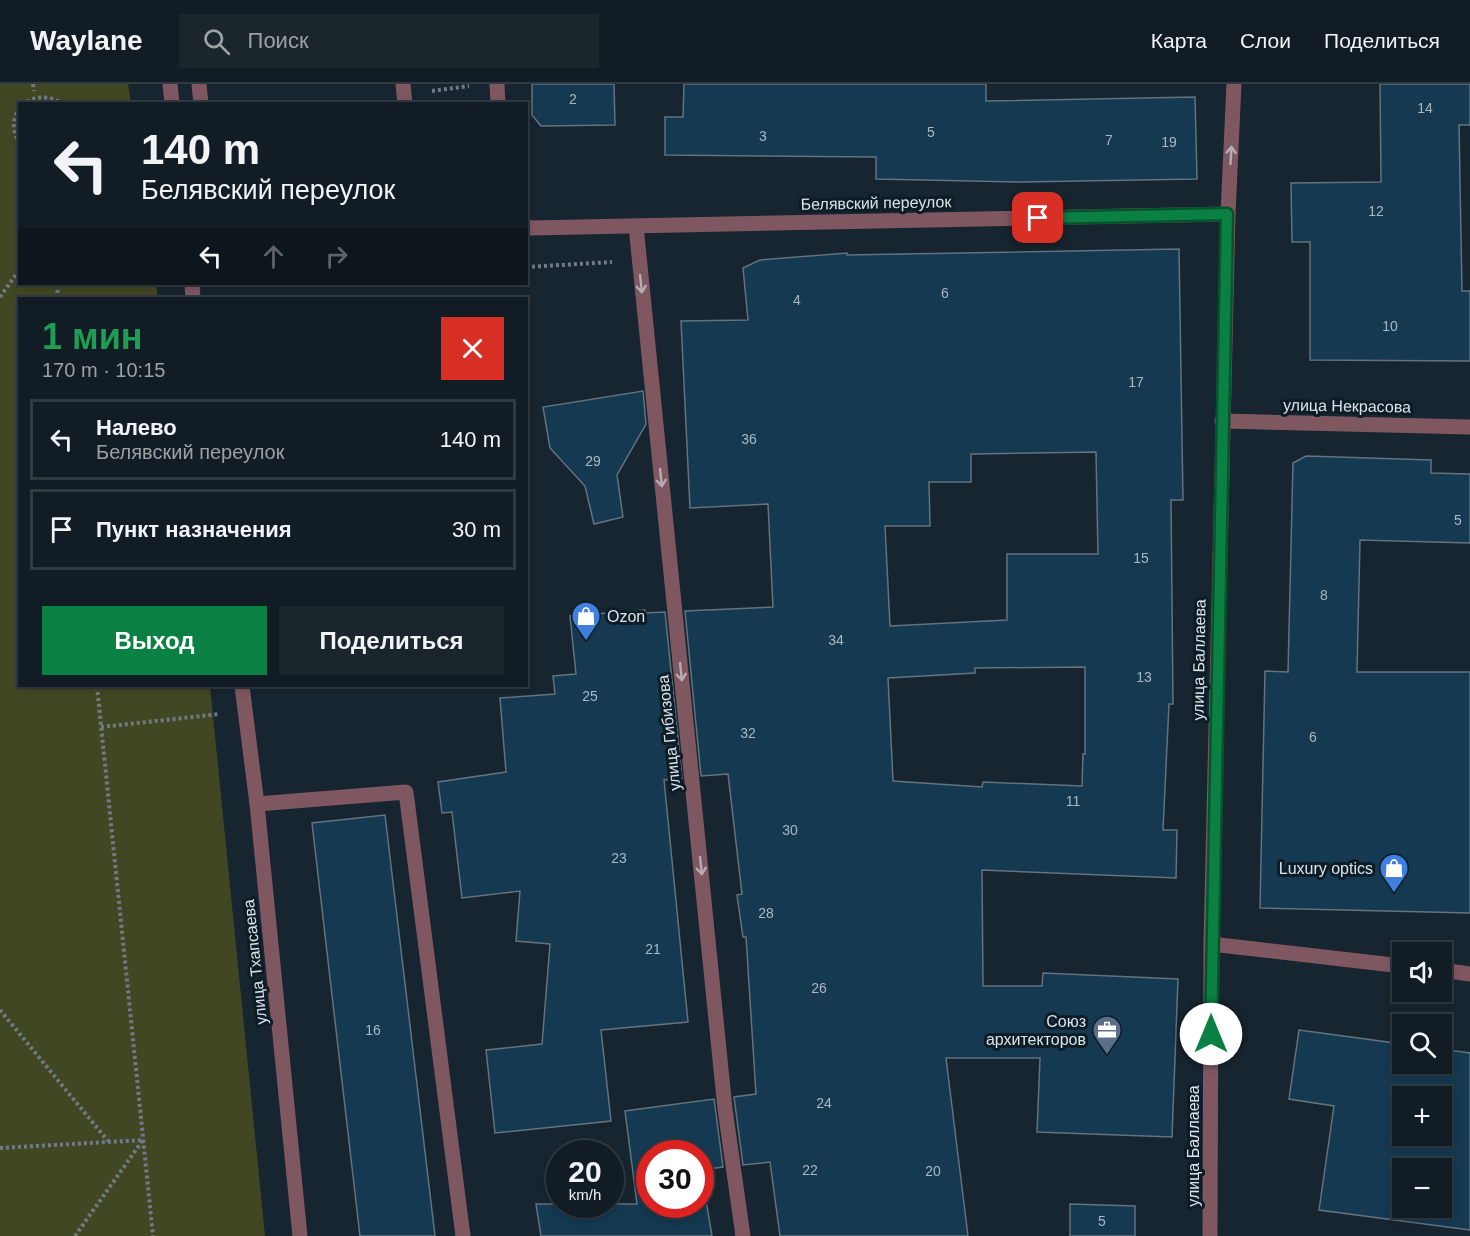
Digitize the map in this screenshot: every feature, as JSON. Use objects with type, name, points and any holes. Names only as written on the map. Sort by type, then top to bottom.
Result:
[{"type":"street","points":[[170,84],[172,102]]},
{"type":"street","points":[[199,84],[201,102]]},
{"type":"street","points":[[497,84],[498,102]]},
{"type":"street","name":"улица Баллаева","points":[[1210,1236],[1211,944],[1227,214],[1234,84]]},
{"type":"street","name":"Белявский переулок","points":[[528,227],[1227,214]]},
{"type":"street","name":"улица Гибизова","points":[[636,226],[725,1108],[743,1236]]},
{"type":"street","name":"улица Некрасова","points":[[1222,421],[1470,427]]},
{"type":"street","name":"улица Тхапсаева","points":[[242,687],[257,804],[300,1236]]},
{"type":"street","points":[[257,804],[406,792],[463,1236]]},
{"type":"street","points":[[1211,944],[1392,965]]},
{"type":"street","points":[[1452,971],[1470,974]]},
{"type":"path","points":[[33,84],[34,90]]},
{"type":"path","points":[[404,94],[472,86]]},
{"type":"path","points":[[25,94],[34,90],[55,95],[61,102]]},
{"type":"path","points":[[9,115],[12,134],[18,142]]},
{"type":"path","points":[[528,267],[639,261]]},
{"type":"path","points":[[0,297],[18,272]]},
{"type":"path","points":[[97,687],[153,1236]]},
{"type":"path","points":[[101,727],[213,714]]},
{"type":"path","points":[[0,1010],[109,1142]]},
{"type":"path","points":[[0,1148],[143,1140]]},
{"type":"path","points":[[75,1236],[143,1140]]},
{"type":"green space","points":[[0,84],[128,84],[131,102],[18,102],[18,285],[156,285],[158,297],[18,297],[18,687],[210,687],[265,1236],[0,1236]]},
{"type":"building","points":[[532,84],[614,84],[615,125],[541,126],[532,115]]},
{"type":"building","points":[[684,84],[986,84],[986,101],[1195,97],[1197,179],[1022,182],[876,179],[876,157],[665,155],[665,117],[683,117]]},
{"type":"building","points":[[1380,84],[1470,84],[1470,125],[1459,125],[1462,291],[1470,291],[1470,361],[1310,360],[1310,242],[1292,242],[1291,183],[1381,182]]},
{"type":"building","points":[[1179,249],[1183,500],[1171,500],[1173,704],[1169,704],[1163,830],[1177,830],[1176,878],[982,870],[983,986],[1042,986],[1043,973],[1178,979],[1172,1137],[1037,1132],[1040,1058],[946,1058],[968,1236],[780,1236],[770,1162],[743,1165],[734,1097],[756,1094],[746,937],[743,937],[737,895],[742,894],[728,774],[701,776],[685,611],[773,607],[768,504],[690,508],[681,321],[748,320],[743,268],[760,260],[847,253],[847,255]],"holes":[[[1096,452],[1098,554],[1007,554],[1007,620],[890,626],[885,526],[930,526],[929,482],[971,482],[971,454]],[[1085,667],[1085,754],[1083,754],[1082,786],[983,782],[982,787],[893,781],[888,678],[975,673],[975,668]]]},
{"type":"building","points":[[643,391],[646,424],[617,475],[623,517],[594,524],[585,486],[550,448],[543,407]]},
{"type":"building","points":[[1306,456],[1431,460],[1431,473],[1470,474],[1470,543],[1360,540],[1357,672],[1470,672],[1470,913],[1260,908],[1265,671],[1288,672],[1293,463]]},
{"type":"building","points":[[645,610],[645,613],[665,612],[682,778],[664,780],[688,1022],[601,1030],[611,1121],[495,1133],[486,1050],[542,1044],[550,944],[516,941],[520,891],[462,898],[452,812],[442,813],[438,782],[506,772],[500,698],[555,694],[553,676],[576,674],[570,616]]},
{"type":"building","points":[[385,815],[435,1236],[360,1236],[312,823]]},
{"type":"building","points":[[1299,1030],[1392,1043],[1392,1074],[1452,1074],[1452,1050],[1470,1053],[1470,1230],[1319,1210],[1334,1106],[1289,1099]]},
{"type":"building","points":[[714,1099],[723,1167],[714,1168],[714,1140],[636,1140],[636,1196],[625,1111]]},
{"type":"building","points":[[536,1204],[546,1204],[546,1218],[624,1218],[624,1204],[636,1204],[636,1218],[709,1218],[712,1236],[541,1236]]},
{"type":"building","points":[[1070,1204],[1135,1206],[1135,1236],[1070,1236]]},
{"type":"place","name":"Ozon","points":[[586,642]]},
{"type":"place","name":"Luxury optics","points":[[1394,894]]},
{"type":"place","name":"Союз архитекторов","points":[[1107,1056]]},
{"type":"route","points":[[1038,218],[1227,214],[1211,1034]]}]
